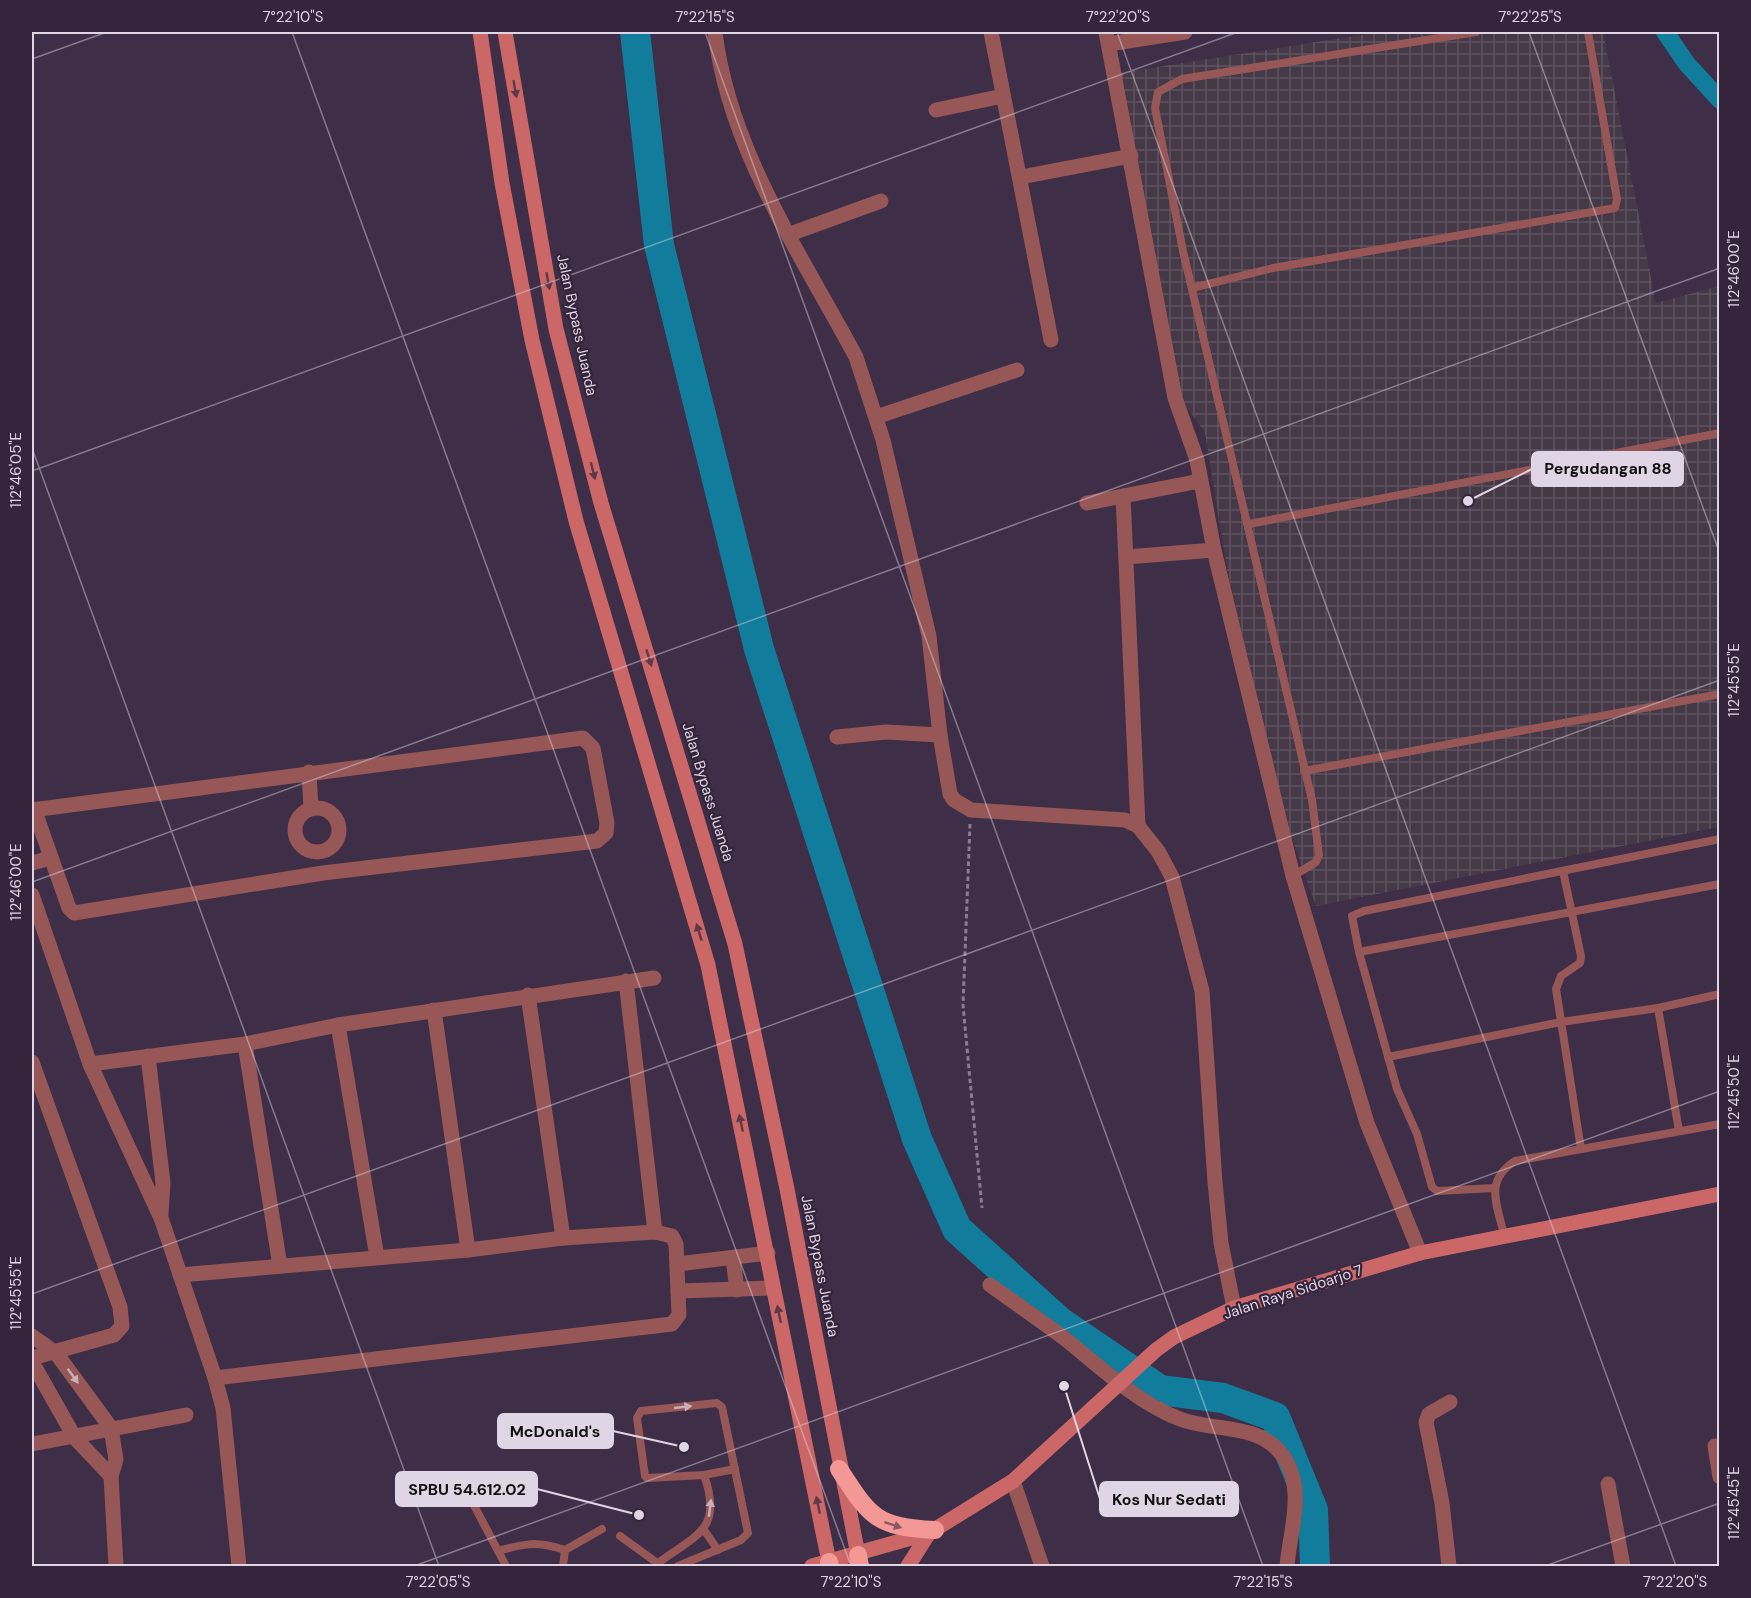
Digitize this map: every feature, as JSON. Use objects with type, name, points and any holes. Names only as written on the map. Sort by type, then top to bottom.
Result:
[{"type":"highway","points":[[839,1469],[870,1513],[885,1523],[904,1529],[932,1532]]},
{"type":"main road","points":[[480,32],[502,183],[532,340],[576,521],[704,948],[768,1253],[824,1565]]},
{"type":"main road","name":"Jalan Bypass Juanda","points":[[506,32],[556,328],[601,503],[735,944],[787,1189],[839,1469],[859,1561]]},
{"type":"main road","name":"Jalan Raya Sidoarjo 7","points":[[824,1565],[859,1561],[932,1532],[1013,1481],[1149,1356],[1174,1337],[1233,1308],[1420,1253],[1504,1234],[1719,1194]]},
{"type":"main road","points":[[908,1566],[932,1532]]},
{"type":"street","points":[[716,32],[730,99],[745,146],[855,357],[876,417],[928,636],[950,794],[954,800],[971,810],[1114,819],[1138,826],[1158,851],[1177,892],[1202,991],[1215,1182],[1221,1243],[1233,1308]]},
{"type":"street","points":[[991,32],[1022,177],[1051,339]]},
{"type":"street","points":[[1185,32],[1107,38],[1175,398],[1197,460],[1214,550],[1293,876],[1367,1123],[1420,1253]]},
{"type":"street","points":[[936,110],[1003,96]]},
{"type":"street","points":[[1022,177],[1131,156]]},
{"type":"street","points":[[790,234],[881,201]]},
{"type":"street","points":[[876,417],[1017,370]]},
{"type":"street","points":[[1087,503],[1200,481]]},
{"type":"street","points":[[1123,496],[1138,826]]},
{"type":"street","points":[[1126,557],[1214,550]]},
{"type":"street","points":[[837,737],[886,732],[940,735]]},
{"type":"street","points":[[583,738],[593,748],[607,823],[606,833],[597,841],[323,873],[74,913],[69,908],[33,809],[583,738]]},
{"type":"street","points":[[309,772],[311,809]]},
{"type":"street","points":[[311,809],[328,811],[338,825],[335,842],[320,851],[307,849],[300,843],[296,834],[297,820],[311,809]]},
{"type":"street","points":[[320,851],[323,873]]},
{"type":"street","points":[[32,863],[51,858]]},
{"type":"street","points":[[32,896],[90,1065],[161,1218],[215,1378],[223,1408],[239,1566]]},
{"type":"street","points":[[90,1065],[245,1044],[338,1025],[654,978]]},
{"type":"street","points":[[626,981],[654,1232]]},
{"type":"street","points":[[528,995],[563,1238]]},
{"type":"street","points":[[434,1010],[468,1250]]},
{"type":"street","points":[[338,1025],[377,1257]]},
{"type":"street","points":[[245,1044],[280,1266]]},
{"type":"street","points":[[148,1056],[163,1183],[161,1218]]},
{"type":"street","points":[[32,1062],[123,1319],[123,1326],[114,1335],[32,1360],[75,1438],[111,1476]]},
{"type":"street","points":[[180,1275],[468,1250],[563,1238],[654,1232],[672,1236],[676,1244],[679,1315],[672,1324],[215,1378]]},
{"type":"street","points":[[678,1264],[768,1253]]},
{"type":"street","points":[[733,1258],[737,1290]]},
{"type":"street","points":[[990,1285],[1173,1417],[1197,1425],[1243,1431],[1274,1444],[1292,1471],[1295,1487],[1294,1526],[1287,1566]]},
{"type":"street","points":[[678,1291],[773,1288]]},
{"type":"street","points":[[32,1336],[56,1353],[111,1428],[116,1460],[111,1476],[116,1566]]},
{"type":"street","points":[[1449,1566],[1442,1503],[1426,1422],[1429,1414],[1450,1402]]},
{"type":"street","points":[[32,1444],[75,1438],[111,1428],[186,1415]]},
{"type":"street","points":[[1715,1446],[1719,1477]]},
{"type":"street","points":[[1013,1481],[1042,1566]]},
{"type":"street","points":[[1608,1484],[1623,1566]]},
{"type":"lane","points":[[1293,876],[1316,862],[1319,855],[1312,800],[1192,288],[1155,108],[1158,92],[1182,79],[1476,32]]},
{"type":"lane","points":[[1192,288],[1273,268],[1615,208],[1617,199],[1588,32]]},
{"type":"lane","points":[[1249,524],[1719,433]]},
{"type":"lane","points":[[1304,771],[1719,694]]},
{"type":"lane","points":[[1494,1188],[1442,1191],[1432,1187],[1417,1134],[1397,1089],[1359,952],[1352,922],[1357,912],[1719,839]]},
{"type":"lane","points":[[1563,871],[1581,956],[1580,963],[1561,976],[1557,982],[1581,1149]]},
{"type":"lane","points":[[1359,952],[1719,884]]},
{"type":"lane","points":[[1388,1057],[1561,1022],[1658,1008],[1719,994]]},
{"type":"lane","points":[[1658,1008],[1679,1131]]},
{"type":"lane","points":[[1504,1234],[1494,1188],[1496,1179],[1503,1168],[1515,1161],[1719,1124]]},
{"type":"lane","points":[[678,1566],[741,1540],[748,1533],[735,1469],[721,1405],[639,1413],[637,1421],[644,1473],[647,1478],[704,1475],[735,1469]]},
{"type":"lane","points":[[620,1536],[659,1564],[704,1530],[713,1505],[704,1475]]},
{"type":"lane","points":[[467,1492],[506,1566]]},
{"type":"lane","points":[[498,1551],[527,1543],[542,1543],[566,1550],[602,1529]]},
{"type":"lane","points":[[704,1530],[718,1550]]},
{"type":"lane","points":[[564,1566],[566,1550]]},
{"type":"path","points":[[971,810],[963,1005],[982,1208]]},
{"type":"shaded area","points":[[1380,32],[1603,32],[1656,303],[1719,286],[1719,827],[1316,906],[1288,828],[1227,570],[1205,433],[1180,397],[1119,73]]},
{"type":"waterway","points":[[635,32],[659,245],[759,649],[917,1139],[957,1229],[1060,1322],[1160,1390],[1223,1398],[1275,1417],[1313,1510],[1315,1566]]},
{"type":"waterway","points":[[1665,32],[1687,64],[1720,100]]},
{"type":"place","name":"Pergudangan 88","points":[[1468,501]]},
{"type":"place","name":"Kos Nur Sedati","points":[[1064,1386]]},
{"type":"place","name":"McDonald's","points":[[684,1447]]},
{"type":"place","name":"SPBU 54.612.02","points":[[639,1515]]}]
